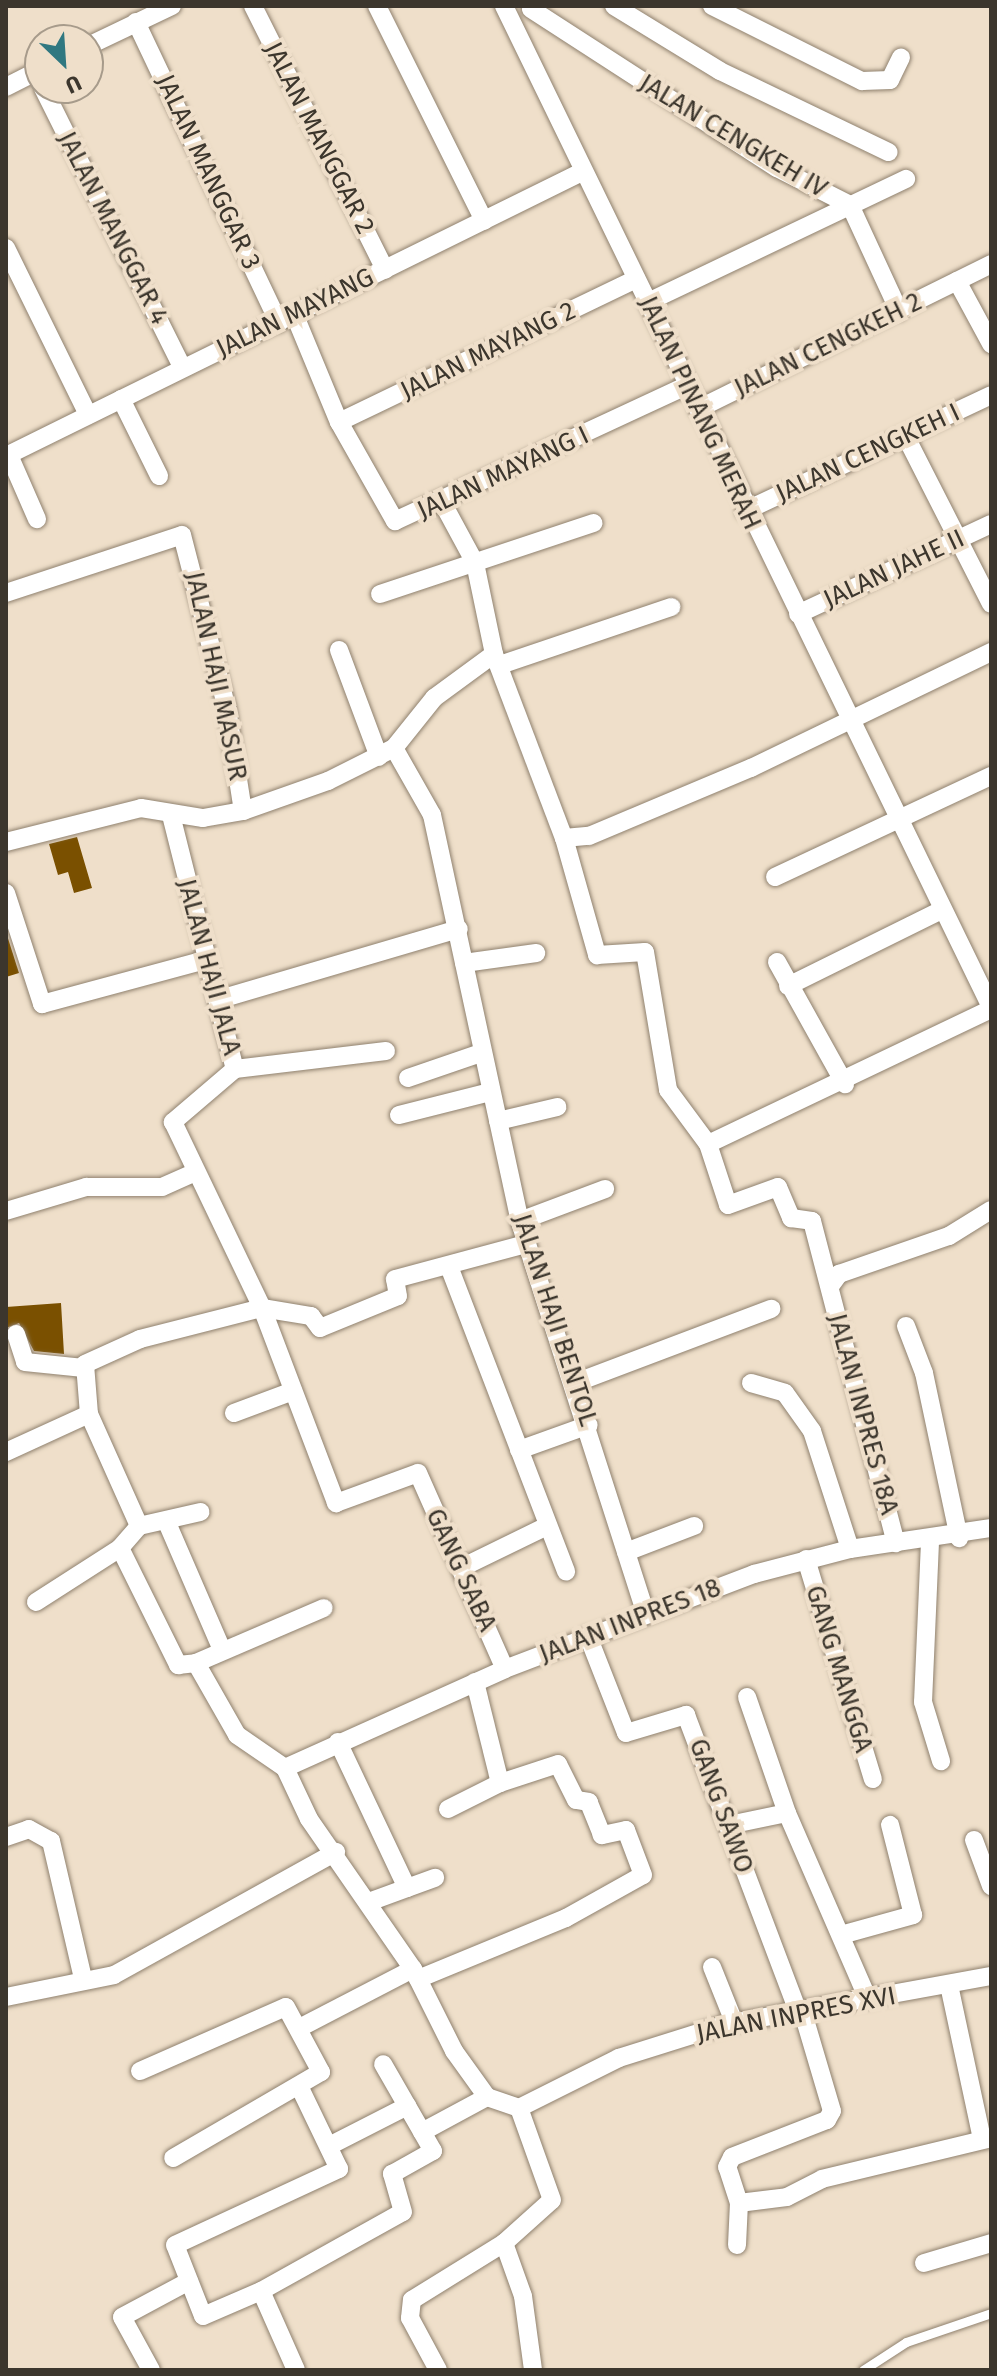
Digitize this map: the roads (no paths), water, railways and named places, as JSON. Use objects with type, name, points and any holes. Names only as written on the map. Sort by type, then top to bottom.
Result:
[{"type":"street","points":[[104,38],[172,6]]},
{"type":"street","name":"JALAN MANGGAR 2","points":[[253,6],[385,270]]},
{"type":"street","points":[[377,6],[484,221]]},
{"type":"street","name":"JALAN PINANG MERAH","points":[[504,6],[688,385],[745,511],[901,818],[991,1008]]},
{"type":"street","points":[[614,6],[720,71],[888,152]]},
{"type":"street","points":[[712,6],[862,81],[890,80],[901,57]]},
{"type":"street","points":[[513,26],[532,7]]},
{"type":"street","name":"JALAN CENGKEH IV","points":[[532,7],[777,168],[850,205],[897,305]]},
{"type":"street","name":"JALAN MANGGAR 3","points":[[136,22],[287,319]]},
{"type":"street","name":"JALAN MANGGAR 4","points":[[52,104],[182,367]]},
{"type":"street","name":"JALAN MAYANG","points":[[7,455],[584,171]]},
{"type":"street","points":[[648,302],[906,179]]},
{"type":"street","points":[[6,248],[88,415]]},
{"type":"street","name":"JALAN CENGKEH 2","points":[[698,409],[897,305],[991,264]]},
{"type":"street","name":"JALAN MAYANG 2","points":[[339,422],[636,279]]},
{"type":"street","points":[[957,281],[991,344]]},
{"type":"street","name":"JALAN MAYANG I","points":[[287,319],[392,521],[688,385]]},
{"type":"street","name":"JALAN CENGKEH I","points":[[745,511],[991,395]]},
{"type":"street","points":[[121,399],[159,476]]},
{"type":"street","points":[[906,437],[991,604]]},
{"type":"street","points":[[7,455],[37,519]]},
{"type":"street","points":[[441,500],[475,563],[497,659],[564,838],[597,955],[645,952],[668,1090],[708,1144],[762,1123],[845,1084],[991,1008]]},
{"type":"street","points":[[380,594],[593,523]]},
{"type":"street","name":"JALAN JAHE II","points":[[798,614],[991,524]]},
{"type":"street","name":"JALAN HAJI MASUR","points":[[6,593],[171,533],[187,541],[243,811]]},
{"type":"street","points":[[6,842],[141,808],[171,815],[243,811],[387,752],[434,698],[497,659],[671,607]]},
{"type":"street","name":"JALAN HAJI BENTOL","points":[[339,650],[387,752],[432,815],[459,929],[481,1053],[526,1244],[589,1425],[646,1614]]},
{"type":"street","points":[[564,838],[589,836],[751,768],[850,715],[991,652]]},
{"type":"street","points":[[775,877],[991,776]]},
{"type":"street","name":"JALAN HAJI JALA","points":[[171,815],[205,960],[235,1069],[214,1094],[173,1118],[195,1172],[262,1308],[337,1504],[416,1472]]},
{"type":"street","points":[[6,893],[42,1004],[205,960]]},
{"type":"street","points":[[788,986],[942,910]]},
{"type":"street","points":[[217,1000],[459,929]]},
{"type":"street","points":[[464,963],[536,953]]},
{"type":"street","points":[[777,962],[845,1084]]},
{"type":"street","points":[[235,1069],[386,1051]]},
{"type":"street","points":[[408,1078],[481,1053]]},
{"type":"street","points":[[399,1115],[490,1092]]},
{"type":"street","points":[[498,1121],[557,1107]]},
{"type":"street","name":"JALAN INPRES 18A","points":[[708,1144],[728,1205],[778,1187],[791,1218],[812,1221],[896,1543]]},
{"type":"street","points":[[6,1211],[86,1187],[162,1187],[195,1172]]},
{"type":"street","points":[[520,1221],[605,1189]]},
{"type":"street","points":[[831,1285],[839,1274],[949,1236],[991,1210]]},
{"type":"street","points":[[16,1334],[25,1362],[84,1368],[140,1339],[262,1308],[311,1316],[320,1328],[398,1296],[395,1279],[450,1269],[526,1244]]},
{"type":"street","points":[[450,1269],[566,1571]]},
{"type":"street","points":[[575,1383],[771,1309]]},
{"type":"street","points":[[906,1326],[924,1373],[959,1538]]},
{"type":"street","points":[[84,1368],[89,1414],[139,1526]]},
{"type":"street","points":[[751,1383],[775,1387],[798,1406],[847,1541]]},
{"type":"street","points":[[234,1413],[293,1391]]},
{"type":"street","points":[[6,1452],[89,1414]]},
{"type":"street","points":[[519,1450],[589,1425]]},
{"type":"street","name":"GANG SABA","points":[[416,1472],[450,1555],[465,1566],[505,1669]]},
{"type":"street","points":[[36,1602],[120,1548],[139,1526],[168,1525],[200,1512]]},
{"type":"street","points":[[168,1525],[222,1650]]},
{"type":"street","points":[[465,1566],[547,1526]]},
{"type":"street","points":[[626,1552],[694,1526]]},
{"type":"street","name":"JALAN INPRES 18","points":[[285,1768],[505,1669],[646,1614],[806,1559],[847,1541],[930,1542],[959,1538],[991,1528]]},
{"type":"street","points":[[930,1542],[923,1702],[941,1761]]},
{"type":"street","points":[[120,1548],[178,1665],[196,1663],[324,1608]]},
{"type":"street","name":"GANG MANGGA","points":[[806,1559],[873,1779]]},
{"type":"street","name":"GANG SAWO","points":[[588,1636],[626,1733],[686,1715],[800,2010],[830,2116],[736,2155],[727,2167],[739,2203]]},
{"type":"street","points":[[196,1663],[237,1735],[285,1768],[309,1819],[336,1852],[416,1974],[487,2097],[519,2108],[552,2200],[502,2244],[412,2300],[410,2318],[438,2370]]},
{"type":"street","points":[[475,1682],[500,1783]]},
{"type":"street","points":[[747,1697],[787,1813],[868,1999]]},
{"type":"street","points":[[338,1742],[407,1888]]},
{"type":"street","points":[[301,2027],[416,1974],[566,1918],[643,1875],[626,1830],[602,1835],[589,1802],[576,1800],[558,1764],[500,1783],[448,1809]]},
{"type":"street","points":[[729,1825],[787,1813]]},
{"type":"street","points":[[841,1935],[913,1915],[890,1825]]},
{"type":"street","points":[[6,1837],[29,1829],[51,1841],[83,1978]]},
{"type":"street","points":[[974,1840],[991,1886]]},
{"type":"street","points":[[6,1997],[83,1978],[114,1975],[192,1936],[336,1852]]},
{"type":"street","points":[[369,1902],[435,1878]]},
{"type":"street","points":[[712,1967],[734,2022]]},
{"type":"street","name":"JALAN INPRES XVI","points":[[519,2108],[619,2058],[734,2022],[991,1976]]},
{"type":"street","points":[[737,2245],[739,2203],[787,2197],[822,2179],[986,2139],[949,1985]]},
{"type":"street","points":[[140,2071],[284,2007],[301,2027],[321,2074],[173,2158]]},
{"type":"street","points":[[299,2086],[329,2146],[336,2171],[177,2241],[203,2316],[261,2291],[403,2212],[392,2174],[433,2151],[383,2064]]},
{"type":"street","points":[[422,2132],[487,2097]]},
{"type":"street","points":[[329,2146],[407,2106]]},
{"type":"street","points":[[924,2263],[991,2243]]},
{"type":"street","points":[[502,2244],[523,2296],[533,2370]]},
{"type":"street","points":[[151,2370],[122,2317],[189,2281]]},
{"type":"street","points":[[261,2291],[296,2370]]},
{"type":"lane","points":[[863,2370],[906,2342],[991,2313]]}]
